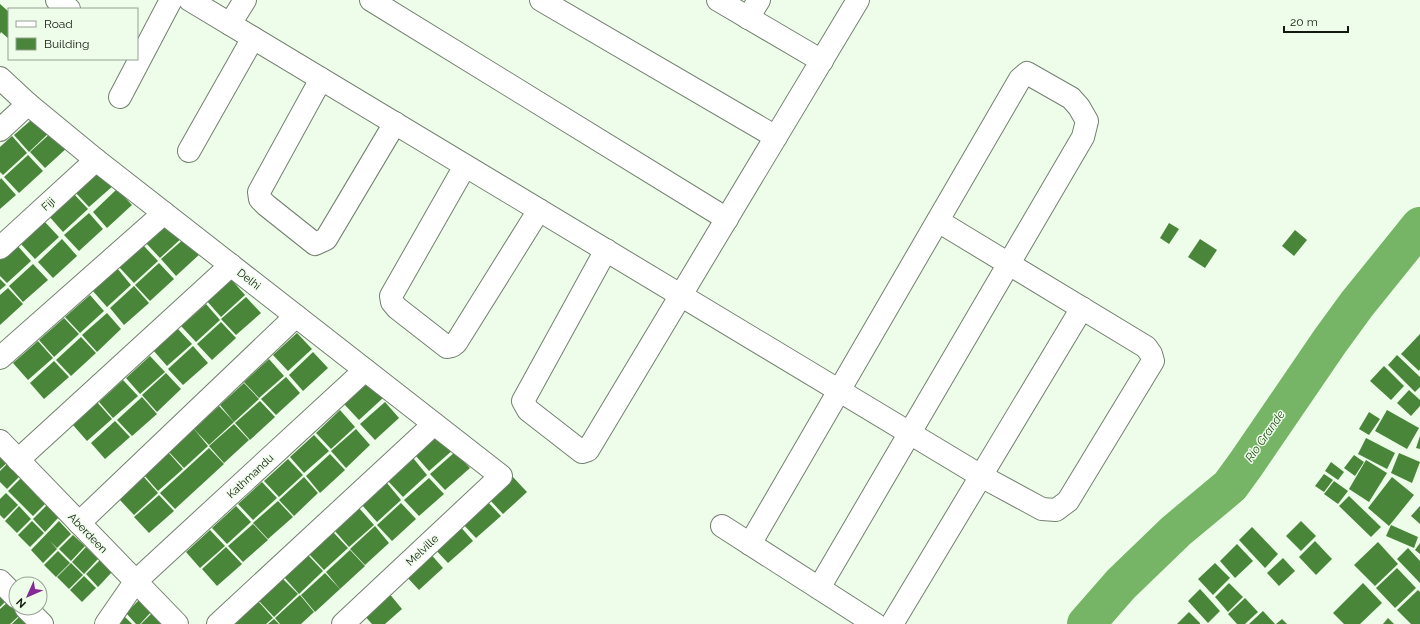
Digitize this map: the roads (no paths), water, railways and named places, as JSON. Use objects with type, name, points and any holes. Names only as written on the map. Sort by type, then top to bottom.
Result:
[{"type":"street","points":[[57,0],[68,8]]},
{"type":"street","points":[[138,57],[171,0]]},
{"type":"street","points":[[190,0],[981,476],[1042,509],[1056,510],[1068,500],[1153,360],[1151,354],[1146,347],[938,221]]},
{"type":"street","points":[[230,24],[245,0]]},
{"type":"street","points":[[371,0],[727,219]]},
{"type":"street","points":[[541,0],[776,137]]},
{"type":"street","points":[[718,0],[753,9],[822,61]]},
{"type":"street","points":[[606,250],[523,401],[528,410],[582,452],[588,450],[858,0]]},
{"type":"street","points":[[189,150],[253,38]]},
{"type":"street","points":[[120,97],[136,60]]},
{"type":"street","points":[[750,544],[1020,79],[1027,73],[1071,98],[1079,107],[1087,121],[1083,137],[819,588]]},
{"type":"street","name":"Delhi","points":[[0,78],[28,104],[96,160],[501,476]]},
{"type":"street","points":[[321,79],[259,192],[260,199],[266,205],[315,244],[326,239],[395,123]]},
{"type":"street","points":[[0,130],[28,104]]},
{"type":"street","name":"Fiji","points":[[0,248],[96,160]]},
{"type":"street","points":[[465,166],[391,296],[392,302],[397,308],[447,346],[452,346],[456,343],[539,210]]},
{"type":"street","points":[[0,358],[164,213]]},
{"type":"street","points":[[18,460],[231,265]]},
{"type":"street","points":[[892,624],[1082,308]]},
{"type":"street","points":[[79,523],[296,316]]},
{"type":"street","name":"Kathmandu","points":[[106,624],[135,582],[365,370]]},
{"type":"street","points":[[218,624],[434,424]]},
{"type":"street","name":"Aberdeen","points":[[0,441],[177,624]]},
{"type":"street","name":"Melville","points":[[343,624],[501,476]]},
{"type":"street","points":[[722,526],[875,624]]},
{"type":"street","points":[[0,581],[8,589]]},
{"type":"street","points":[[34,616],[42,624]]},
{"type":"waterway","name":"Rio Grande","points":[[1086,624],[1121,584],[1176,531],[1230,486],[1357,304],[1420,226]]}]
